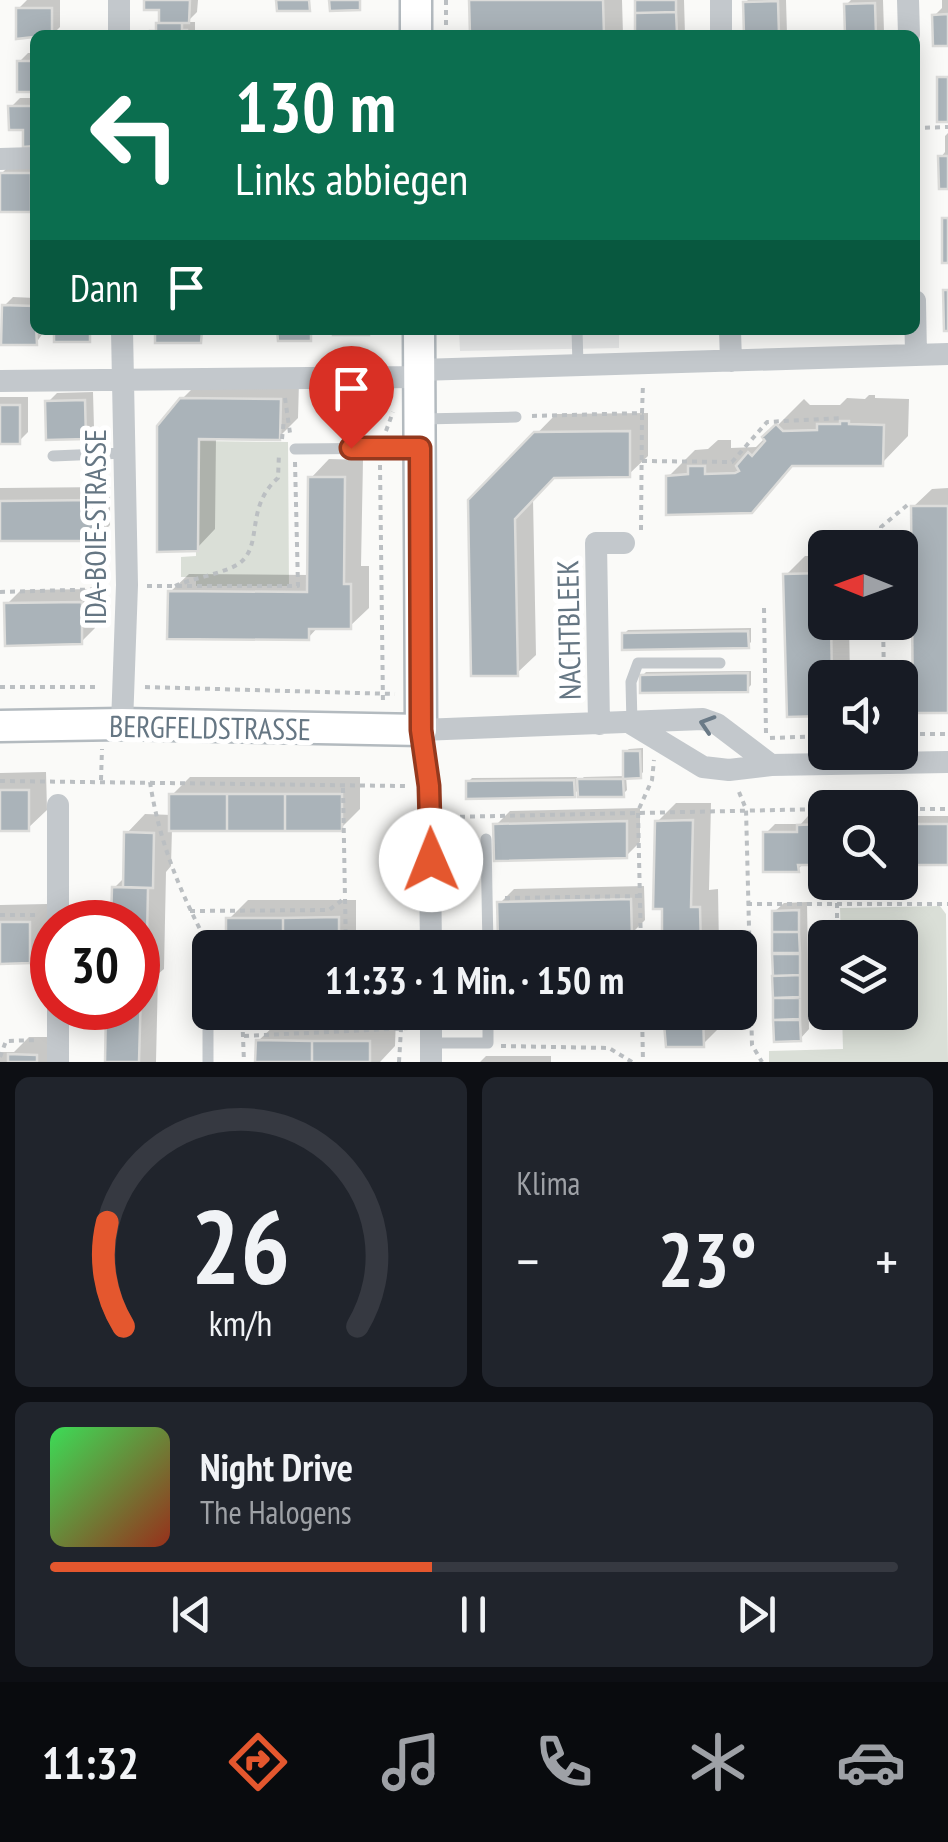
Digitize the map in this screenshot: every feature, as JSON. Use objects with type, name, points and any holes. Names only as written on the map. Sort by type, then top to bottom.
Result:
[{"type":"street","points":[[118,0],[119,30]]},
{"type":"street","points":[[416,0],[416,30]]},
{"type":"street","points":[[721,0],[721,30]]},
{"type":"street","points":[[908,0],[909,30]]},
{"type":"street","points":[[0,159],[30,158]]},
{"type":"street","name":"IDA-BOIE-STRASSE","points":[[113,724],[124,686],[122,335]]},
{"type":"street","points":[[419,335],[415,374],[420,434],[421,730],[429,786],[431,930]]},
{"type":"street","points":[[730,335],[731,361]]},
{"type":"street","points":[[916,335],[916,355]]},
{"type":"street","points":[[0,381],[285,379],[948,354]]},
{"type":"street","name":"NACHTBLEEK","points":[[599,724],[596,542],[624,543]]},
{"type":"street","points":[[642,729],[664,718],[703,719],[717,724],[771,765]]},
{"type":"street","name":"BERGFELDSTRASSE","points":[[0,726],[113,724],[421,730]]},
{"type":"street","points":[[421,730],[599,724],[642,729],[703,766],[729,770],[771,765],[948,762]]},
{"type":"street","points":[[58,805],[58,900]]},
{"type":"lane","points":[[577,335],[578,365]]},
{"type":"lane","points":[[295,449],[380,448],[420,434],[516,417]]},
{"type":"lane","points":[[54,456],[125,453]]},
{"type":"lane","points":[[642,729],[631,682],[638,663],[720,663]]},
{"type":"lane","points":[[486,839],[488,930]]},
{"type":"lane","points":[[208,1030],[208,1062]]},
{"type":"lane","points":[[431,1036],[488,1043],[488,1030]]},
{"type":"path","points":[[446,0],[446,30]]},
{"type":"path","points":[[920,128],[948,127]]},
{"type":"path","name":"NACHTBLEEK","points":[[624,543],[641,543],[643,363]]},
{"type":"path","points":[[387,730],[382,694],[380,448],[415,374]]},
{"type":"path","points":[[282,437],[285,379]]},
{"type":"path","points":[[516,417],[642,413]]},
{"type":"path","points":[[0,592],[106,590],[126,586],[298,586],[295,449],[285,414]]},
{"type":"path","points":[[642,461],[732,462],[767,422],[842,418]]},
{"type":"path","points":[[174,586],[204,579],[242,562],[254,538],[255,512],[263,491],[278,478],[280,449]]},
{"type":"path","points":[[881,530],[911,502]]},
{"type":"path","points":[[764,608],[766,738],[808,737]]},
{"type":"path","points":[[0,687],[124,686],[421,695]]},
{"type":"path","points":[[101,782],[113,724]]},
{"type":"path","points":[[641,930],[638,812],[652,780],[654,756],[642,729]]},
{"type":"path","points":[[918,734],[948,734]]},
{"type":"path","points":[[729,770],[746,810],[752,1045],[762,1062]]},
{"type":"path","points":[[0,781],[429,786]]},
{"type":"path","points":[[150,782],[155,818],[200,930]]},
{"type":"path","points":[[344,786],[346,930]]},
{"type":"path","points":[[430,818],[808,809]]},
{"type":"path","points":[[918,809],[948,809]]},
{"type":"path","points":[[487,899],[640,896]]},
{"type":"path","points":[[190,911],[329,910],[345,898]]},
{"type":"path","points":[[837,902],[837,920]]},
{"type":"path","points":[[747,904],[948,904]]},
{"type":"path","points":[[0,915],[30,917]]},
{"type":"path","points":[[244,1030],[244,1062]]},
{"type":"path","points":[[244,1036],[374,1030]]},
{"type":"path","points":[[400,1062],[401,1030]]},
{"type":"path","points":[[405,1030],[431,1036]]},
{"type":"path","points":[[642,1030],[642,1062]]},
{"type":"path","points":[[0,1057],[6,1041],[58,1051]]},
{"type":"path","points":[[488,1043],[506,1048],[609,1048],[632,1062]]},
{"type":"shaded area","points":[[459,335],[619,335],[619,348],[460,351]]},
{"type":"shaded area","points":[[196,441],[288,442],[289,586],[196,586],[196,577],[181,577],[181,557],[196,556]]},
{"type":"shaded area","points":[[940,906],[946,914],[948,1062],[769,1062],[769,1051],[843,1049],[842,1030],[918,1030],[918,920],[840,920],[840,908]]},
{"type":"building","points":[[144,0],[190,0],[189,23],[159,23],[159,10],[144,10]]},
{"type":"building","points":[[276,0],[309,0],[310,11],[277,11]]},
{"type":"building","points":[[329,0],[360,0],[360,10],[330,11]]},
{"type":"building","points":[[469,0],[603,0],[604,30],[470,30]]},
{"type":"building","points":[[635,0],[676,0],[676,12],[635,13]]},
{"type":"building","points":[[778,1],[779,30],[744,30],[743,2]]},
{"type":"building","points":[[875,3],[876,30],[845,30],[844,4]]},
{"type":"building","points":[[16,8],[52,8],[52,30],[30,30],[30,37],[16,39]]},
{"type":"building","points":[[676,12],[677,30],[635,30],[635,13]]},
{"type":"building","points":[[948,14],[948,46],[933,46],[932,15]]},
{"type":"building","points":[[156,23],[182,23],[182,30],[156,30]]},
{"type":"building","points":[[17,61],[30,61],[30,92],[17,92]]},
{"type":"building","points":[[937,77],[948,77],[948,122],[937,122]]},
{"type":"building","points":[[8,106],[30,106],[30,146],[23,147],[23,130],[9,130]]},
{"type":"building","points":[[938,156],[948,156],[948,189],[939,189]]},
{"type":"building","points":[[0,173],[30,173],[30,212],[0,212]]},
{"type":"building","points":[[942,218],[948,218],[948,263],[942,263]]},
{"type":"building","points":[[943,290],[948,290],[948,331],[944,331]]},
{"type":"building","points":[[2,305],[30,306],[30,335],[36,335],[37,345],[1,345]]},
{"type":"building","points":[[54,335],[90,335],[90,342],[54,342]]},
{"type":"building","points":[[155,335],[202,335],[201,343],[155,343]]},
{"type":"building","points":[[277,335],[311,335],[311,341],[278,341]]},
{"type":"building","points":[[180,398],[281,399],[280,440],[199,439],[198,551],[157,552],[157,426]]},
{"type":"building","points":[[85,400],[86,439],[46,440],[45,401]]},
{"type":"building","points":[[0,405],[20,405],[20,444],[0,444]]},
{"type":"building","points":[[840,421],[884,425],[883,466],[792,466],[752,513],[666,515],[666,476],[688,474],[688,466],[705,466],[705,474],[735,473],[739,471],[736,466],[748,452],[752,456],[765,441],[762,437],[776,424],[783,431],[817,430],[817,424]]},
{"type":"building","points":[[630,431],[630,477],[554,478],[515,519],[518,676],[471,676],[468,500],[534,432]]},
{"type":"building","points":[[308,477],[345,477],[344,584],[351,584],[351,629],[309,629],[309,640],[167,639],[168,591],[307,592]]},
{"type":"building","points":[[97,500],[97,541],[0,541],[0,501]]},
{"type":"building","points":[[911,506],[948,506],[948,713],[918,713],[918,660],[912,660],[912,640],[918,640],[918,530],[911,530]]},
{"type":"building","points":[[808,573],[808,640],[831,640],[832,660],[808,660],[808,716],[787,717],[783,574]]},
{"type":"building","points":[[82,602],[82,644],[5,646],[4,603]]},
{"type":"building","points":[[748,631],[749,648],[622,650],[622,633]]},
{"type":"building","points":[[748,673],[748,692],[640,693],[640,675]]},
{"type":"building","points":[[623,751],[640,751],[641,778],[623,779]]},
{"type":"building","points":[[577,779],[623,779],[624,797],[578,797]]},
{"type":"building","points":[[574,780],[575,797],[466,799],[466,781]]},
{"type":"building","points":[[0,790],[29,790],[29,831],[0,831]]},
{"type":"building","points":[[169,794],[227,794],[227,831],[169,831]]},
{"type":"building","points":[[227,794],[285,794],[285,831],[227,831]]},
{"type":"building","points":[[285,794],[342,794],[342,831],[285,831]]},
{"type":"building","points":[[693,820],[691,907],[700,907],[701,930],[662,930],[662,909],[653,909],[655,821]]},
{"type":"building","points":[[627,821],[627,858],[494,861],[493,824]]},
{"type":"building","points":[[918,824],[948,824],[948,865],[918,865]]},
{"type":"building","points":[[797,825],[808,825],[808,865],[798,865],[799,872],[763,872],[763,832],[797,832]]},
{"type":"building","points":[[124,832],[154,833],[153,888],[123,887]]},
{"type":"building","points":[[112,887],[148,888],[148,900],[112,900]]},
{"type":"building","points":[[631,899],[632,930],[498,930],[497,902]]},
{"type":"building","points":[[799,910],[799,932],[772,932],[772,911]]},
{"type":"building","points":[[339,917],[339,930],[283,930],[283,918]]},
{"type":"building","points":[[226,918],[283,918],[283,930],[226,930]]},
{"type":"building","points":[[0,922],[30,922],[30,963],[0,964]]},
{"type":"building","points":[[772,932],[799,932],[800,953],[772,953]]},
{"type":"building","points":[[772,954],[800,954],[800,975],[773,976]]},
{"type":"building","points":[[800,975],[800,997],[773,998],[772,976]]},
{"type":"building","points":[[773,998],[800,998],[800,1019],[773,1020]]},
{"type":"building","points":[[773,1020],[800,1020],[801,1041],[774,1042]]},
{"type":"building","points":[[106,1030],[140,1030],[139,1062],[105,1062]]},
{"type":"building","points":[[665,1030],[704,1030],[704,1047],[666,1047]]},
{"type":"building","points":[[256,1040],[312,1041],[312,1062],[255,1062]]},
{"type":"building","points":[[312,1041],[370,1041],[370,1062],[312,1062]]},
{"type":"building","points":[[8,1054],[37,1055],[37,1062],[8,1062]]},
{"type":"route","points":[[351,448],[420,448],[421,730],[429,786],[431,860]]}]
